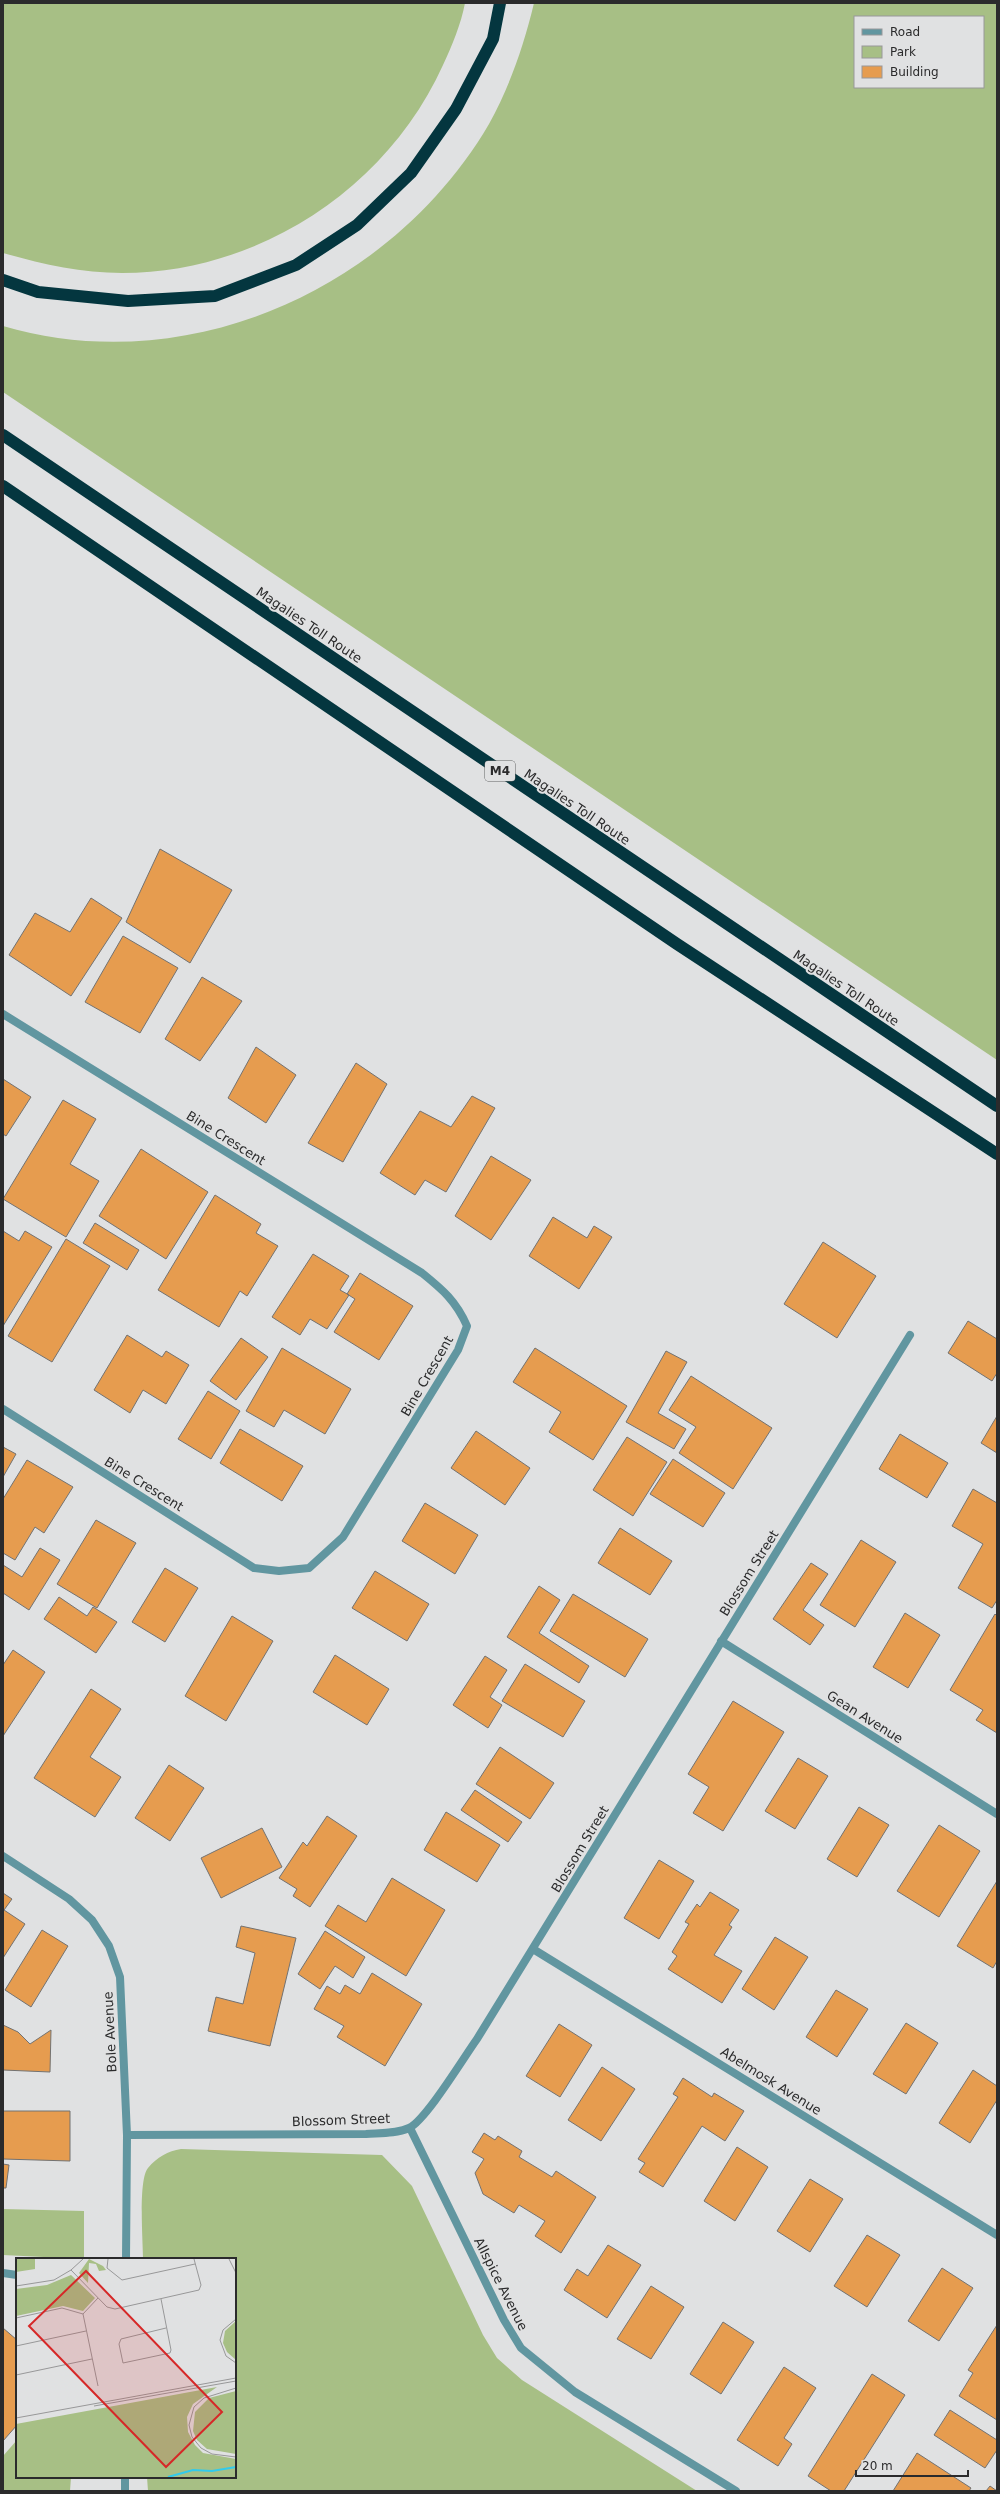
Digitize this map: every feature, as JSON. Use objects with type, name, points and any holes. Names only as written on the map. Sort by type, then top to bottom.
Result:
[{"type":"highway","points":[[3,280],[38,292],[136,300],[215,296],[296,265],[357,225],[411,173],[456,110],[493,39],[500,3]]},
{"type":"highway","name":"Magalies Toll Route","points":[[3,435],[997,1106]]},
{"type":"highway","points":[[3,486],[670,940],[997,1154]]},
{"type":"street","name":"Bine Crescent","points":[[3,1014],[422,1273],[444,1291],[459,1308],[467,1326],[458,1350],[343,1537],[309,1568],[279,1571],[254,1568],[3,1410]]},
{"type":"street","name":"Blossom Street","points":[[127,2135],[366,2134],[390,2132],[410,2128],[437,2098],[533,1949],[910,1335]]},
{"type":"street","name":"Gean Avenue","points":[[721,1641],[997,1814]]},
{"type":"street","name":"Bole Avenue","points":[[3,1856],[69,1899],[92,1920],[109,1946],[120,1977],[127,2135],[126,2258]]},
{"type":"street","name":"Abelmosk Avenue","points":[[533,1949],[997,2234]]},
{"type":"street","name":"Allspice Avenue","points":[[410,2128],[504,2320],[521,2348],[575,2392],[736,2491]]},
{"type":"street","points":[[3,2273],[16,2275]]},
{"type":"street","points":[[125,2478],[125,2491]]},
{"type":"green space","points":[[3,3],[465,3],[459,27],[450,50],[419,110],[388,150],[353,185],[312,216],[269,240],[222,258],[173,269],[107,273],[77,270],[32,261],[3,253]]},
{"type":"green space","points":[[534,3],[997,3],[997,1060],[3,392],[3,326],[73,340],[144,341],[213,329],[280,307],[342,274],[399,232],[448,182],[489,124],[497,110],[521,50]]},
{"type":"green space","points":[[181,2149],[382,2155],[412,2186],[483,2335],[497,2358],[522,2380],[697,2491],[148,2491],[147,2478],[236,2478],[236,2258],[143,2258],[142,2197],[145,2175],[151,2164],[172,2151]]},
{"type":"green space","points":[[3,2209],[84,2211],[84,2258],[3,2255]]},
{"type":"green space","points":[[16,2441],[16,2478],[71,2478],[70,2491],[3,2491],[3,2456]]},
{"type":"building","points":[[160,849],[232,890],[190,963],[126,922]]},
{"type":"building","points":[[91,898],[122,918],[71,996],[9,955],[35,913],[70,932]]},
{"type":"building","points":[[123,936],[178,968],[140,1033],[85,1002]]},
{"type":"building","points":[[202,977],[242,1001],[200,1061],[165,1039]]},
{"type":"building","points":[[256,1047],[296,1075],[266,1123],[228,1098]]},
{"type":"building","points":[[356,1063],[387,1084],[343,1162],[308,1143]]},
{"type":"building","points":[[3,1079],[31,1097],[6,1136],[3,1134]]},
{"type":"building","points":[[472,1096],[495,1108],[446,1192],[425,1180],[415,1195],[380,1173],[420,1111],[451,1127]]},
{"type":"building","points":[[63,1100],[96,1119],[70,1164],[99,1181],[66,1237],[3,1199]]},
{"type":"building","points":[[141,1149],[208,1192],[166,1259],[99,1216]]},
{"type":"building","points":[[491,1156],[531,1180],[491,1240],[455,1216]]},
{"type":"building","points":[[215,1195],[261,1224],[256,1233],[278,1246],[247,1296],[240,1291],[219,1327],[158,1290]]},
{"type":"building","points":[[553,1217],[587,1238],[594,1226],[612,1237],[579,1289],[529,1256]]},
{"type":"building","points":[[95,1223],[139,1250],[127,1270],[83,1243]]},
{"type":"building","points":[[3,1231],[19,1241],[25,1231],[52,1247],[3,1326]]},
{"type":"building","points":[[66,1239],[110,1266],[52,1362],[8,1336]]},
{"type":"building","points":[[823,1242],[876,1276],[837,1338],[784,1304]]},
{"type":"building","points":[[313,1254],[349,1276],[340,1290],[349,1295],[327,1329],[310,1319],[300,1335],[272,1317]]},
{"type":"building","points":[[360,1273],[413,1306],[379,1360],[334,1332],[355,1299],[347,1294]]},
{"type":"building","points":[[968,1321],[997,1339],[997,1373],[992,1381],[948,1353]]},
{"type":"building","points":[[127,1335],[162,1357],[166,1351],[189,1365],[166,1404],[143,1390],[130,1413],[94,1390]]},
{"type":"building","points":[[241,1338],[268,1357],[236,1400],[210,1381]]},
{"type":"building","points":[[282,1348],[351,1389],[325,1434],[284,1410],[274,1427],[246,1411]]},
{"type":"building","points":[[535,1348],[627,1406],[593,1460],[549,1432],[561,1412],[513,1382]]},
{"type":"building","points":[[666,1351],[687,1362],[658,1413],[686,1429],[674,1449],[626,1422]]},
{"type":"building","points":[[691,1376],[772,1428],[733,1489],[679,1453],[696,1427],[669,1410]]},
{"type":"building","points":[[208,1391],[240,1411],[211,1459],[178,1439]]},
{"type":"building","points":[[997,1416],[997,1453],[981,1443]]},
{"type":"building","points":[[240,1429],[303,1466],[282,1501],[220,1463]]},
{"type":"building","points":[[476,1431],[530,1468],[505,1505],[451,1468]]},
{"type":"building","points":[[900,1434],[948,1463],[927,1498],[879,1469]]},
{"type":"building","points":[[627,1437],[667,1462],[633,1516],[593,1490]]},
{"type":"building","points":[[3,1447],[16,1454],[3,1477]]},
{"type":"building","points":[[673,1459],[725,1493],[703,1527],[650,1494]]},
{"type":"building","points":[[27,1460],[73,1487],[44,1533],[35,1527],[15,1560],[3,1553],[3,1499]]},
{"type":"building","points":[[973,1489],[997,1503],[997,1600],[992,1608],[958,1588],[983,1544],[952,1526]]},
{"type":"building","points":[[425,1503],[478,1535],[455,1574],[402,1541]]},
{"type":"building","points":[[96,1520],[136,1543],[97,1608],[57,1584]]},
{"type":"building","points":[[620,1528],[672,1561],[650,1595],[598,1563]]},
{"type":"building","points":[[861,1540],[896,1562],[855,1627],[820,1605]]},
{"type":"building","points":[[40,1548],[60,1560],[29,1610],[3,1593],[3,1565],[22,1577]]},
{"type":"building","points":[[811,1563],[828,1574],[803,1610],[824,1625],[810,1645],[773,1619]]},
{"type":"building","points":[[165,1568],[198,1588],[165,1642],[132,1622]]},
{"type":"building","points":[[375,1571],[429,1604],[407,1641],[352,1608]]},
{"type":"building","points":[[539,1586],[560,1600],[539,1633],[589,1666],[579,1683],[507,1637]]},
{"type":"building","points":[[573,1594],[648,1639],[625,1677],[550,1631]]},
{"type":"building","points":[[59,1597],[87,1616],[93,1607],[117,1622],[96,1653],[44,1619]]},
{"type":"building","points":[[905,1613],[940,1635],[908,1688],[873,1667]]},
{"type":"building","points":[[995,1614],[997,1616],[997,1733],[976,1720],[983,1710],[950,1690]]},
{"type":"building","points":[[232,1616],[273,1641],[226,1721],[185,1696]]},
{"type":"building","points":[[13,1650],[45,1672],[3,1736],[3,1665]]},
{"type":"building","points":[[335,1655],[389,1689],[367,1725],[313,1692]]},
{"type":"building","points":[[485,1656],[507,1670],[490,1697],[502,1705],[488,1728],[453,1705]]},
{"type":"building","points":[[525,1664],[585,1701],[563,1737],[502,1701]]},
{"type":"building","points":[[91,1689],[121,1709],[90,1757],[121,1777],[95,1817],[34,1778]]},
{"type":"building","points":[[733,1701],[784,1732],[723,1831],[693,1813],[709,1787],[688,1774]]},
{"type":"building","points":[[500,1747],[554,1783],[530,1819],[476,1784]]},
{"type":"building","points":[[798,1758],[828,1776],[795,1829],[765,1811]]},
{"type":"building","points":[[169,1765],[204,1788],[170,1841],[135,1818]]},
{"type":"building","points":[[475,1790],[522,1822],[508,1842],[461,1810]]},
{"type":"building","points":[[859,1807],[889,1825],[857,1877],[827,1859]]},
{"type":"building","points":[[446,1812],[500,1845],[477,1882],[424,1850]]},
{"type":"building","points":[[327,1816],[357,1836],[310,1907],[293,1896],[297,1889],[279,1878],[303,1842],[307,1846]]},
{"type":"building","points":[[939,1825],[980,1851],[939,1917],[897,1891]]},
{"type":"building","points":[[262,1828],[282,1867],[221,1898],[201,1858]]},
{"type":"building","points":[[659,1860],[694,1881],[659,1939],[624,1918]]},
{"type":"building","points":[[392,1878],[445,1910],[406,1976],[325,1926],[338,1905],[366,1922]]},
{"type":"building","points":[[997,1881],[997,1961],[993,1968],[957,1946]]},
{"type":"building","points":[[710,1892],[739,1910],[729,1925],[732,1927],[714,1955],[742,1971],[722,2003],[668,1969],[677,1956],[672,1952],[689,1924],[685,1922],[697,1904],[700,1907]]},
{"type":"building","points":[[3,1893],[12,1899],[4,1910],[25,1924],[3,1958]]},
{"type":"building","points":[[241,1926],[296,1938],[270,2046],[208,2031],[216,1997],[243,2004],[255,1953],[236,1947]]},
{"type":"building","points":[[42,1930],[68,1946],[31,2007],[5,1990]]},
{"type":"building","points":[[325,1931],[365,1957],[353,1978],[335,1966],[320,1989],[298,1974]]},
{"type":"building","points":[[775,1937],[808,1957],[774,2010],[742,1989]]},
{"type":"building","points":[[372,1973],[422,2004],[385,2066],[337,2037],[344,2026],[314,2009],[327,1986],[340,1994],[345,1985],[360,1994]]},
{"type":"building","points":[[836,1990],[868,2009],[837,2057],[806,2037]]},
{"type":"building","points":[[906,2023],[938,2043],[906,2094],[873,2074]]},
{"type":"building","points":[[559,2024],[592,2045],[560,2097],[526,2076]]},
{"type":"building","points":[[3,2025],[18,2032],[30,2044],[51,2030],[50,2072],[3,2070]]},
{"type":"building","points":[[602,2067],[635,2089],[601,2141],[568,2120]]},
{"type":"building","points":[[973,2070],[997,2086],[997,2100],[970,2143],[939,2123]]},
{"type":"building","points":[[683,2078],[712,2097],[714,2093],[744,2111],[725,2141],[702,2126],[663,2187],[639,2172],[645,2163],[638,2159],[678,2097],[673,2094]]},
{"type":"building","points":[[3,2111],[70,2111],[70,2161],[3,2159]]},
{"type":"building","points":[[484,2133],[495,2140],[498,2136],[522,2151],[519,2157],[552,2177],[556,2171],[596,2197],[561,2253],[535,2236],[545,2221],[519,2205],[514,2213],[483,2194],[475,2173],[484,2159],[472,2152]]},
{"type":"building","points":[[737,2147],[768,2167],[735,2221],[704,2201]]},
{"type":"building","points":[[3,2164],[9,2165],[6,2188],[3,2188]]},
{"type":"building","points":[[810,2179],[843,2199],[810,2252],[777,2231]]},
{"type":"building","points":[[867,2235],[900,2255],[867,2307],[834,2286]]},
{"type":"building","points":[[608,2245],[641,2265],[607,2318],[564,2290],[577,2269],[588,2276]]},
{"type":"building","points":[[942,2268],[973,2288],[939,2341],[908,2321]]},
{"type":"building","points":[[651,2286],[684,2307],[651,2359],[617,2339]]},
{"type":"building","points":[[723,2322],[754,2342],[721,2394],[690,2374]]},
{"type":"building","points":[[997,2325],[997,2420],[959,2396],[973,2373],[968,2370]]},
{"type":"building","points":[[3,2328],[16,2339],[16,2426],[3,2441]]},
{"type":"building","points":[[784,2367],[816,2388],[784,2438],[792,2444],[778,2466],[737,2440]]},
{"type":"building","points":[[872,2374],[905,2395],[844,2491],[831,2491],[808,2476]]},
{"type":"building","points":[[950,2410],[997,2440],[997,2450],[985,2468],[934,2435]]},
{"type":"building","points":[[917,2453],[971,2488],[969,2491],[893,2491]]},
{"type":"building","points":[[990,2486],[997,2491],[986,2491]]}]
